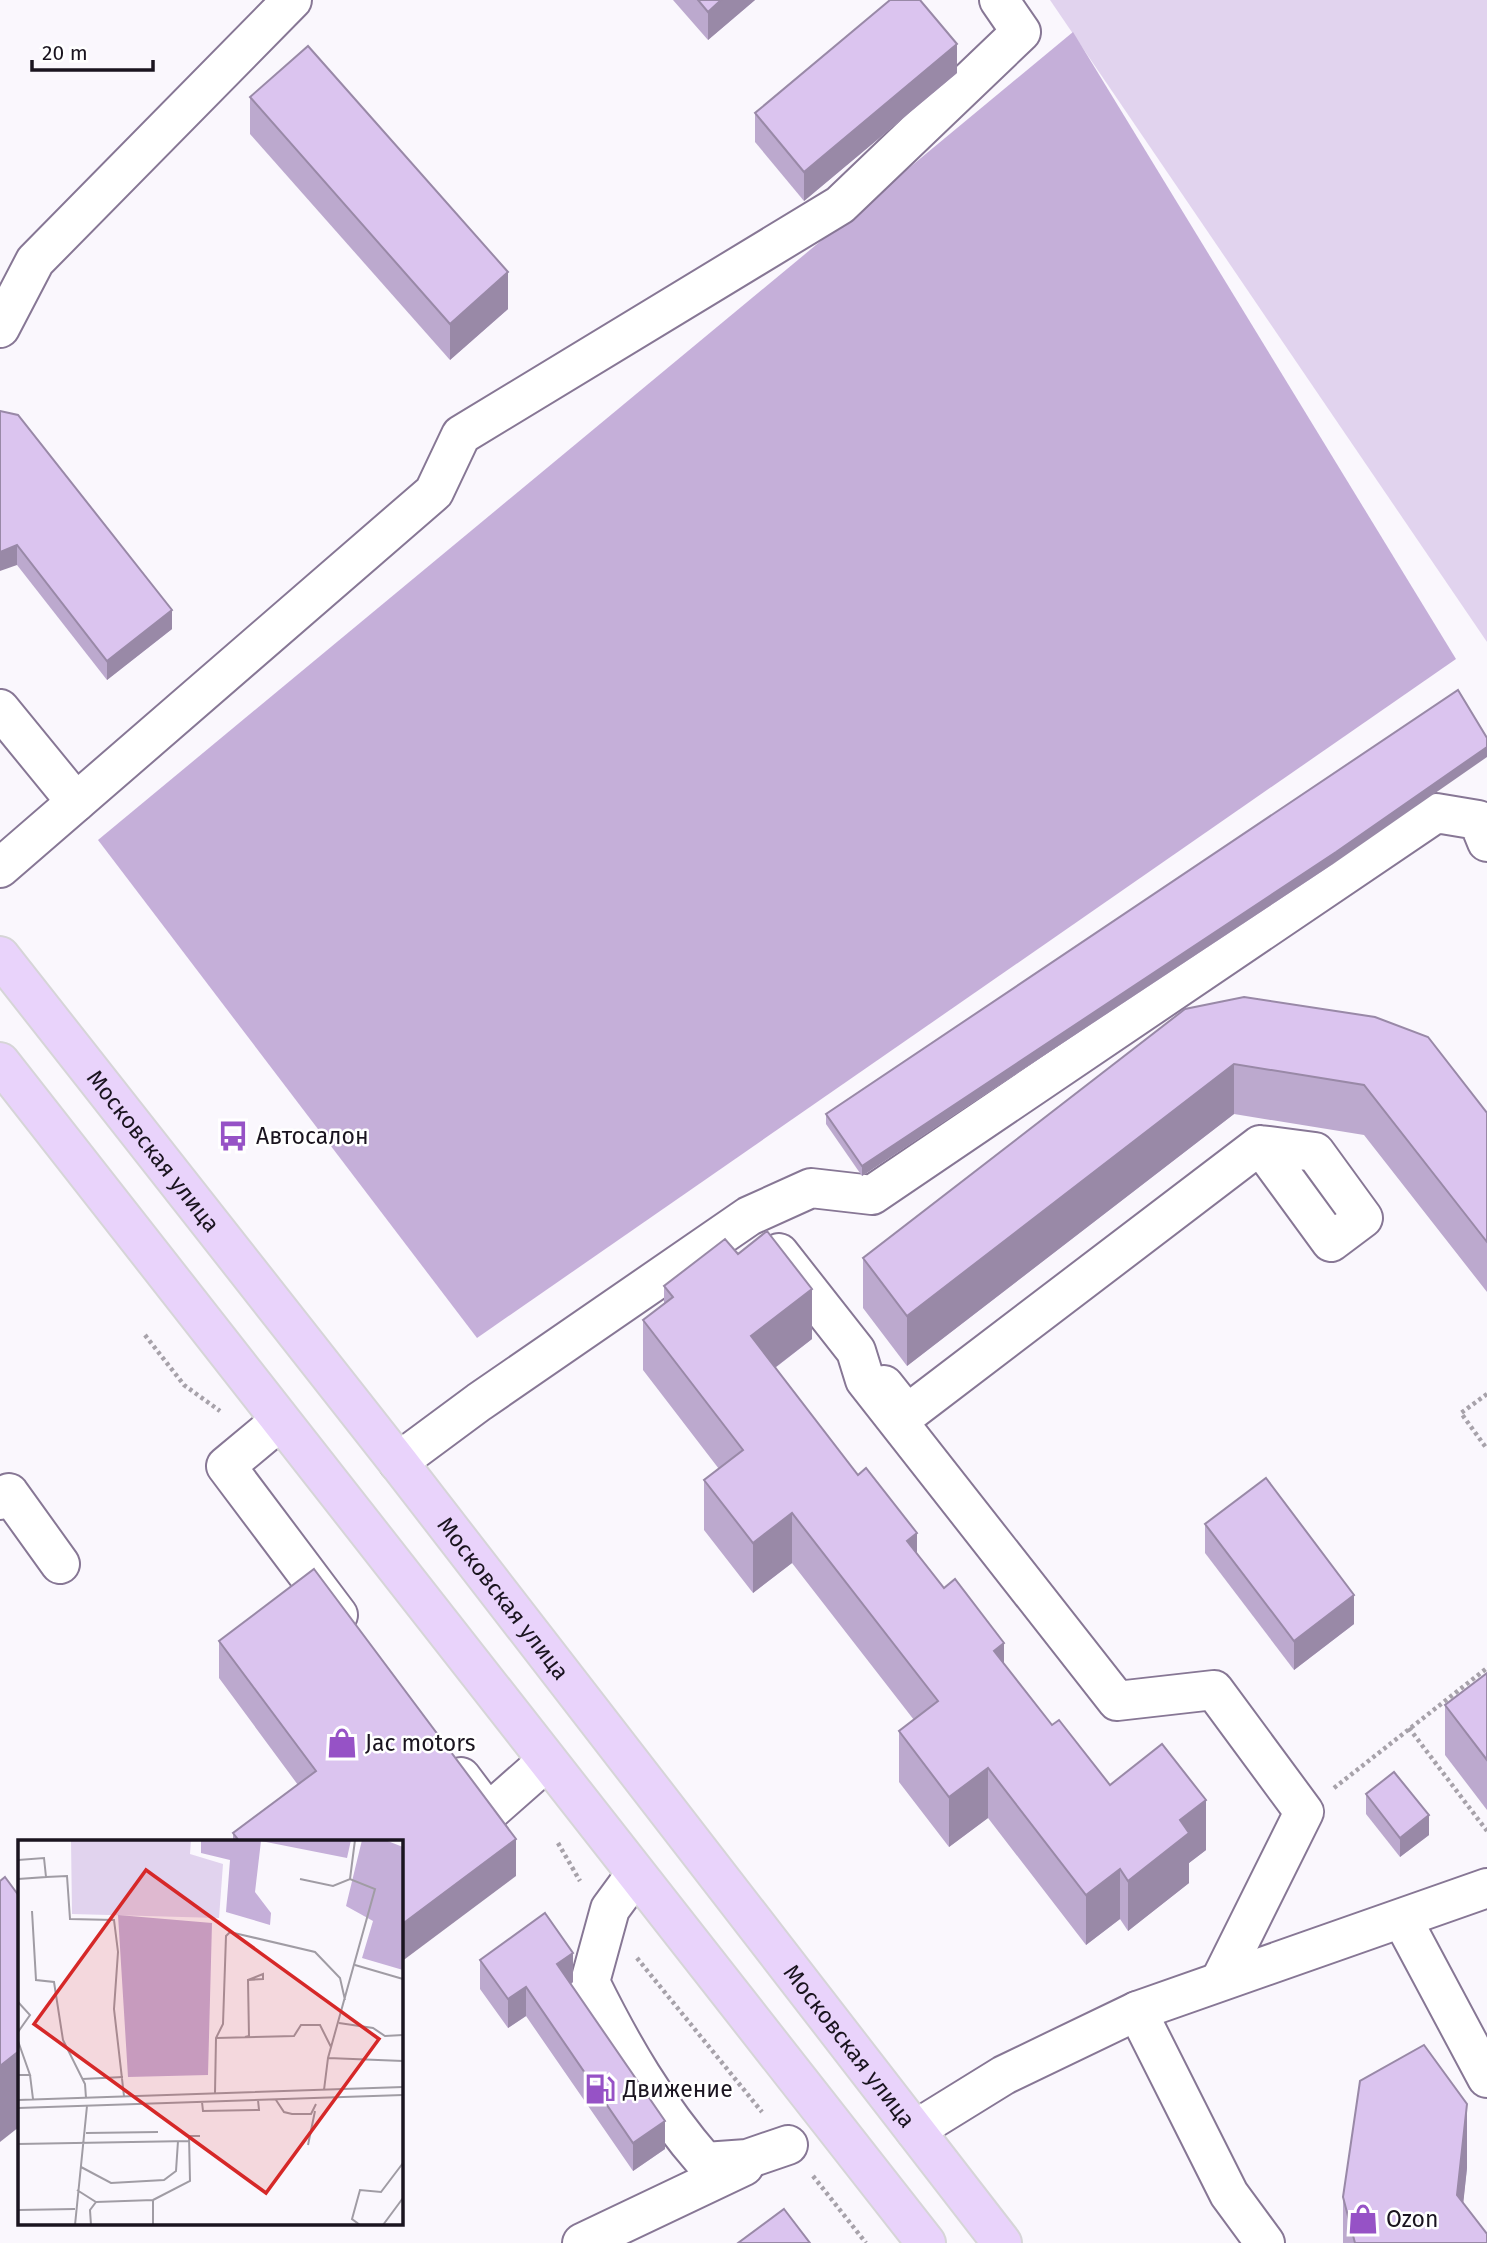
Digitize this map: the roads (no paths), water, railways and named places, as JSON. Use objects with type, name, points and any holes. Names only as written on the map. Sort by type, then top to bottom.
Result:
[{"type":"main road","name":"Московская улица","points":[[0,956],[398,1462],[1003,2243]]},
{"type":"main road","points":[[0,1062],[926,2243]]},
{"type":"street","points":[[0,328],[35,261],[292,0]]},
{"type":"street","points":[[0,868],[434,492],[461,436],[840,205],[1021,32],[999,0]]},
{"type":"street","points":[[0,709],[76,802]]},
{"type":"street","points":[[398,1462],[479,1402],[749,1216],[811,1188],[872,1195],[1436,813],[1478,820],[1487,842]]},
{"type":"street","points":[[749,1216],[908,1414],[1260,1145]]},
{"type":"street","points":[[856,1351],[865,1380],[1117,1701],[1214,1690],[1304,1812],[1221,1979]]},
{"type":"street","points":[[280,1421],[226,1466],[357,1639]]},
{"type":"street","points":[[0,1500],[9,1493],[60,1564]]},
{"type":"street","points":[[439,1748],[488,1813],[547,1761]]},
{"type":"street","points":[[635,1875],[610,1909],[590,1982],[620,2042],[672,2124],[705,2162],[747,2158],[788,2145]]},
{"type":"street","points":[[915,2130],[1004,2075],[1137,2011],[1221,1979],[1487,1888]]},
{"type":"street","points":[[1402,1919],[1487,2078]]},
{"type":"street","points":[[1137,2011],[1229,2194],[1265,2243]]},
{"type":"street","points":[[582,2243],[833,2122]]},
{"type":"place","name":"Автосалон","points":[[233,1136]]},
{"type":"place","name":"Jac motors","points":[[342,1743]]},
{"type":"place","name":"Движение","points":[[600,2089]]},
{"type":"place","name":"Ozon","points":[[1363,2219]]}]
